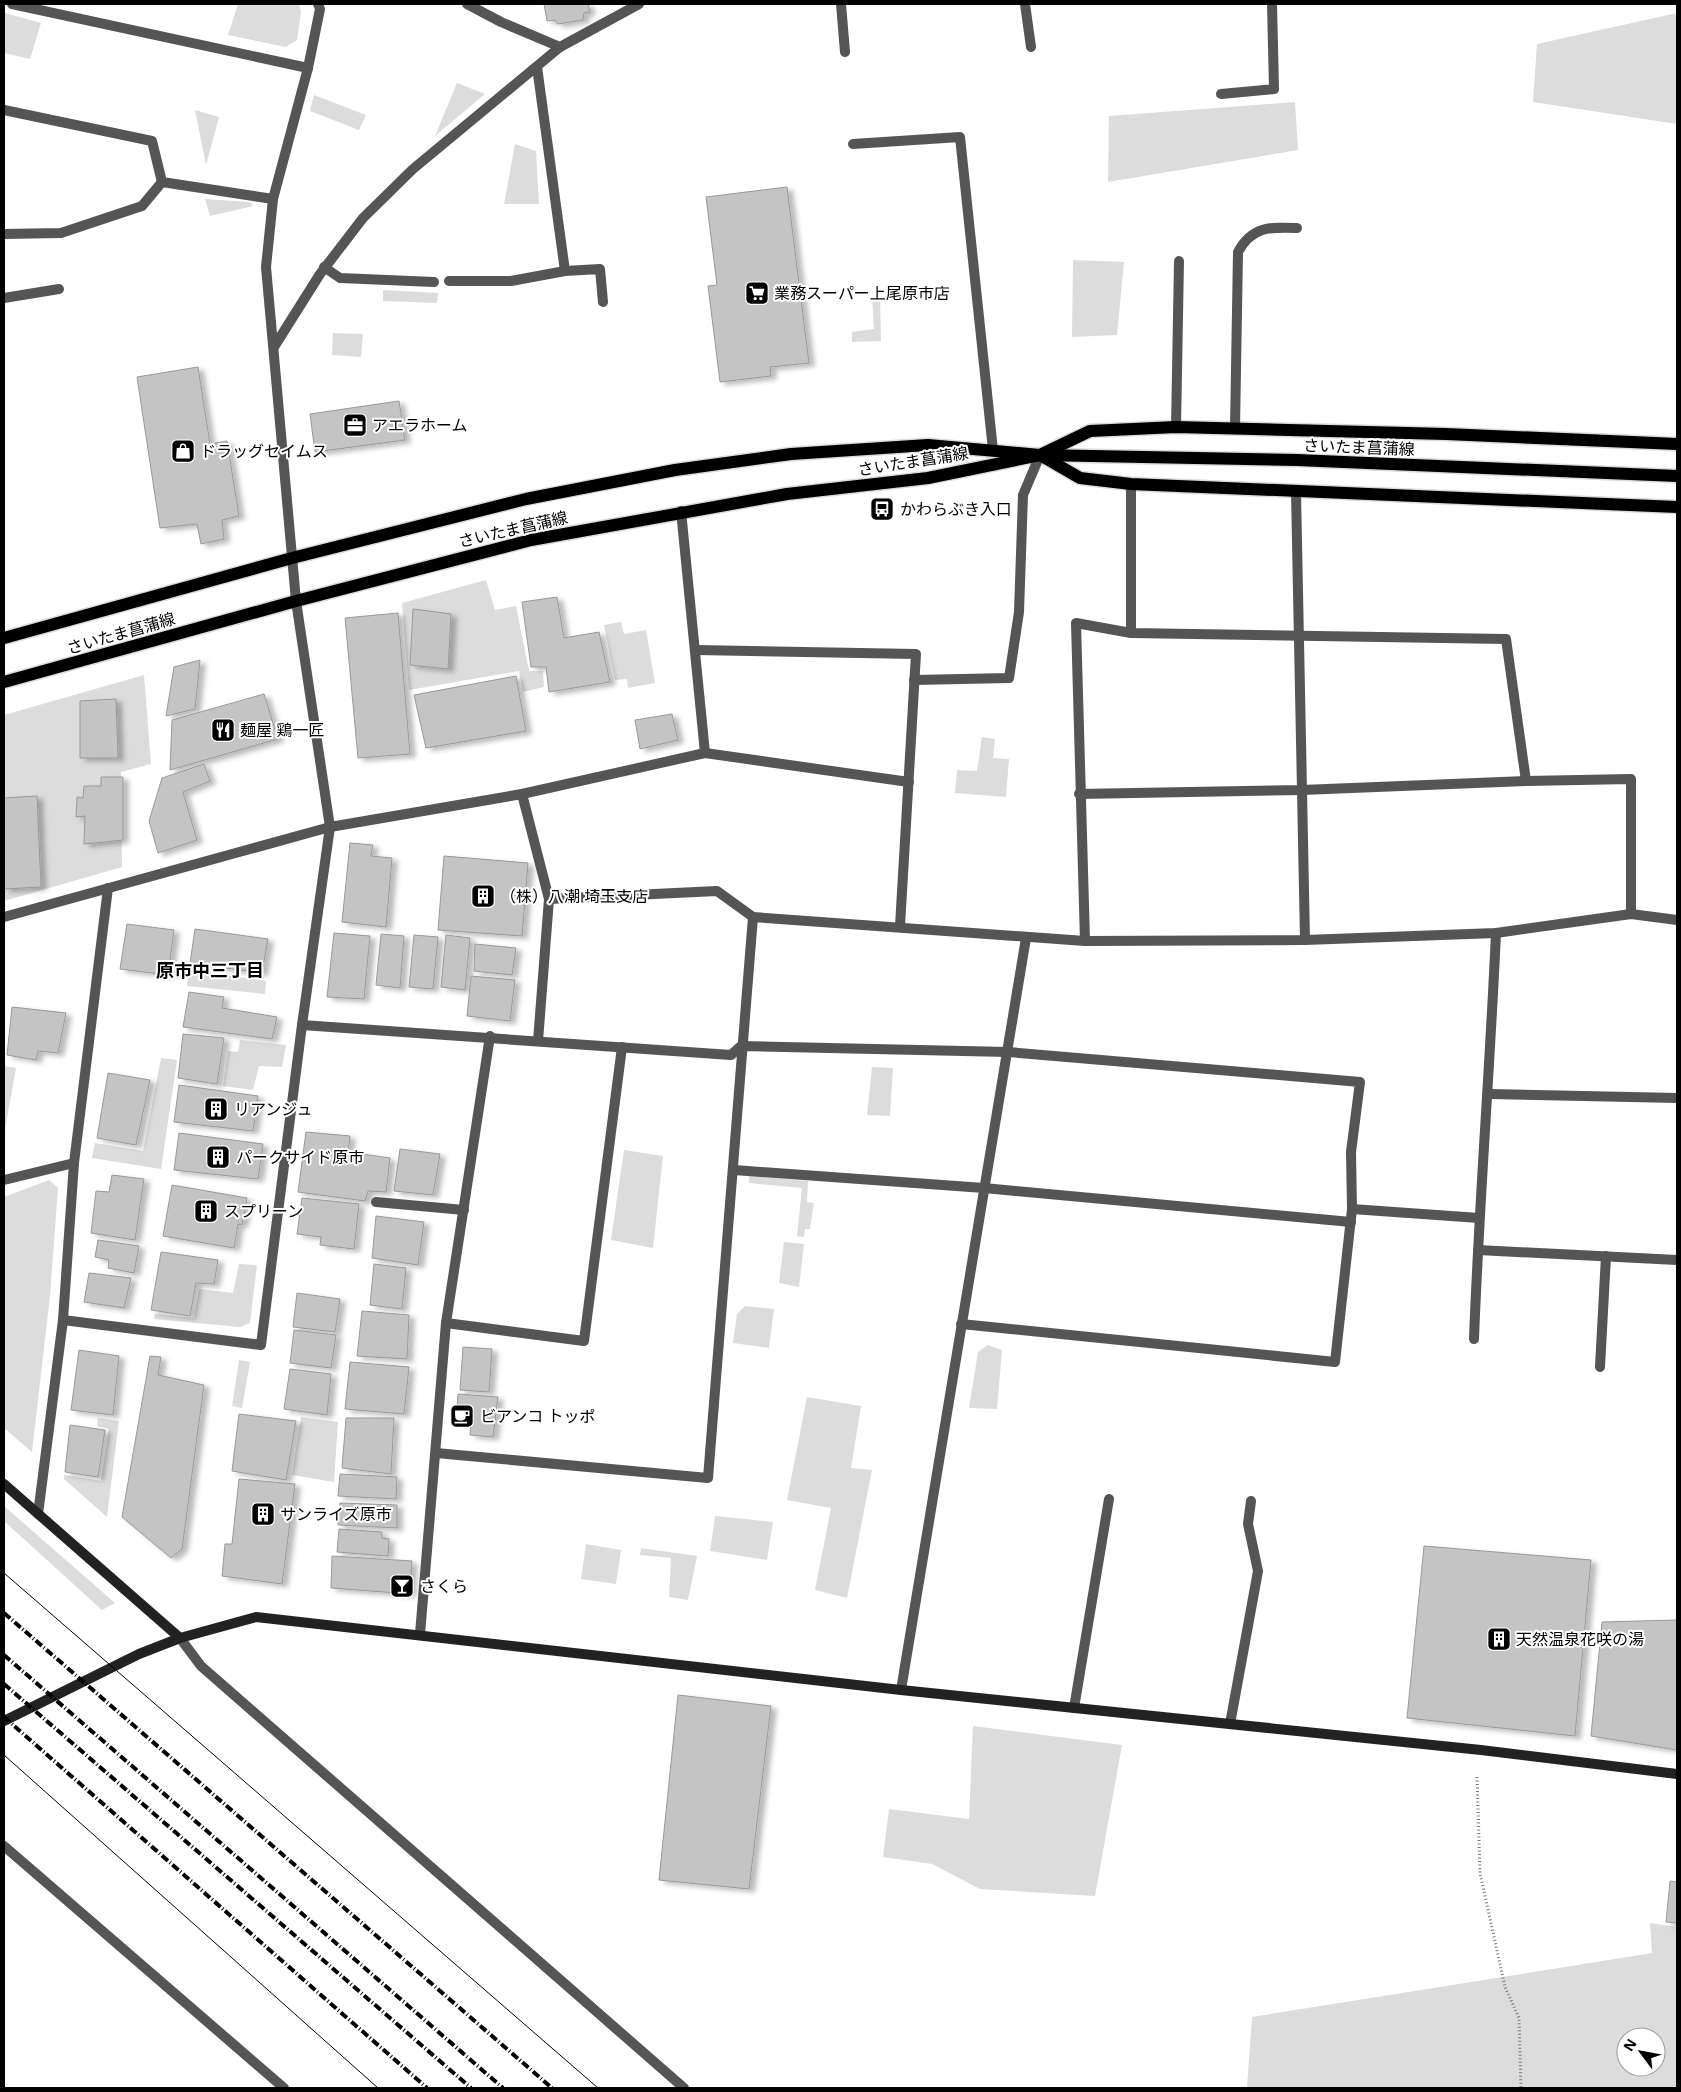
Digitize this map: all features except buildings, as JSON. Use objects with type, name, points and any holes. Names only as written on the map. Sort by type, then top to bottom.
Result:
[{"type":"main road","points":[[1040,455],[1090,431],[1176,427],[1677,444]]},
{"type":"main road","name":"さいたま菖蒲線","points":[[4,638],[292,558],[526,499],[675,470],[791,454],[928,445],[1040,455],[1297,460],[1677,476]]},
{"type":"main road","name":"さいたま菖蒲線","points":[[4,682],[296,601],[531,540],[681,511],[787,494],[928,478],[1040,455]]},
{"type":"main road","points":[[1040,455],[1080,478],[1131,484],[1677,507]]},
{"type":"street","points":[[12,4],[61,8],[308,68]]},
{"type":"street","points":[[63,1320],[261,1345],[302,1025],[330,827],[296,601],[266,268],[273,199],[308,68],[320,9],[318,4]]},
{"type":"street","points":[[467,4],[501,22],[560,47]]},
{"type":"street","points":[[274,347],[324,267],[363,218],[413,169],[560,47],[638,4]]},
{"type":"street","points":[[841,4],[845,52]]},
{"type":"street","points":[[1025,4],[1031,48]]},
{"type":"street","points":[[1221,94],[1274,89],[1272,4]]},
{"type":"street","points":[[537,67],[565,271]]},
{"type":"street","points":[[4,110],[152,141],[162,182]]},
{"type":"street","points":[[853,144],[960,137],[993,450]]},
{"type":"street","points":[[162,182],[273,199]]},
{"type":"street","points":[[4,234],[61,233],[142,206],[162,182]]},
{"type":"street","points":[[1235,428],[1238,252],[1248,236],[1255,232],[1273,227],[1297,228]]},
{"type":"street","points":[[1176,427],[1179,261]]},
{"type":"street","points":[[324,267],[340,278],[434,282]]},
{"type":"street","points":[[449,281],[511,281],[565,271],[600,269],[603,302]]},
{"type":"street","points":[[4,298],[59,289]]},
{"type":"street","points":[[914,680],[1009,678],[1019,612],[1023,495],[1040,455]]},
{"type":"street","points":[[1131,484],[1131,634]]},
{"type":"street","points":[[1296,492],[1305,940]]},
{"type":"street","points":[[681,511],[705,753]]},
{"type":"street","points":[[1085,941],[1079,794],[1076,622],[1131,634],[1506,640],[1526,781]]},
{"type":"street","points":[[696,650],[916,654],[900,926]]},
{"type":"street","points":[[4,917],[330,827],[522,794],[705,753],[909,782]]},
{"type":"street","points":[[1079,794],[1302,790],[1526,781],[1631,779],[1630,914]]},
{"type":"street","points":[[522,794],[549,898],[538,1041]]},
{"type":"street","points":[[38,1514],[63,1320],[74,1163],[108,888]]},
{"type":"street","points":[[549,898],[717,891],[753,917],[900,926],[1026,938],[1085,941],[1305,940],[1496,933],[1630,914],[1677,920]]},
{"type":"street","points":[[436,1453],[708,1478],[734,1170],[741,1046],[753,917]]},
{"type":"street","points":[[1474,1339],[1479,1218],[1489,1094],[1496,933]]},
{"type":"street","points":[[901,1690],[1026,938]]},
{"type":"street","points":[[302,1025],[490,1036],[731,1055],[741,1046],[1008,1052],[1360,1082],[1351,1152],[1351,1222],[1335,1362],[961,1324]]},
{"type":"street","points":[[420,1634],[446,1323],[490,1036]]},
{"type":"street","points":[[446,1323],[584,1341],[622,1047]]},
{"type":"street","points":[[1489,1094],[1677,1098]]},
{"type":"street","points":[[4,1180],[74,1163]]},
{"type":"street","points":[[734,1170],[984,1188],[1351,1222]]},
{"type":"street","points":[[376,1202],[464,1210]]},
{"type":"street","points":[[1352,1209],[1479,1218]]},
{"type":"street","points":[[1478,1250],[1677,1260]]},
{"type":"street","points":[[1600,1367],[1606,1256]]},
{"type":"street","points":[[4,1484],[180,1638],[201,1666],[684,2088]]},
{"type":"street","points":[[1074,1708],[1109,1499]]},
{"type":"street","points":[[1230,1724],[1258,1571],[1248,1524],[1251,1501]]},
{"type":"street","points":[[4,1721],[139,1654],[180,1638],[256,1617],[420,1634],[901,1690],[1481,1750],[1677,1774]]},
{"type":"street","points":[[4,1846],[284,2088]]},
{"type":"path","points":[[1477,1777],[1480,1873],[1505,1987],[1519,2018],[1521,2088]]},
{"type":"shaded area","points":[[238,4],[299,4],[301,12],[297,40],[286,47],[228,35]]},
{"type":"shaded area","points":[[5,13],[41,23],[30,59],[4,53]]},
{"type":"shaded area","points":[[1677,13],[1677,124],[1533,102],[1537,44]]},
{"type":"shaded area","points":[[457,83],[485,94],[435,136]]},
{"type":"shaded area","points":[[314,95],[366,115],[359,130],[310,111]]},
{"type":"shaded area","points":[[1295,102],[1298,150],[1108,182],[1109,116]]},
{"type":"shaded area","points":[[195,110],[219,117],[206,165]]},
{"type":"shaded area","points":[[515,144],[536,151],[539,204],[504,204]]},
{"type":"shaded area","points":[[205,199],[250,202],[253,206],[210,216]]},
{"type":"shaded area","points":[[1073,260],[1124,262],[1117,335],[1072,337]]},
{"type":"shaded area","points":[[383,290],[438,293],[437,303],[383,301]]},
{"type":"shaded area","points":[[872,296],[880,296],[881,341],[852,342],[852,332],[874,329]]},
{"type":"shaded area","points":[[333,333],[363,334],[361,357],[332,355]]},
{"type":"shaded area","points":[[486,580],[495,610],[516,606],[529,671],[543,671],[544,687],[523,692],[519,671],[409,690],[402,603]]},
{"type":"shaded area","points":[[621,622],[624,634],[646,630],[655,683],[628,688],[627,679],[615,680],[604,625]]},
{"type":"shaded area","points":[[144,675],[151,764],[121,772],[122,867],[4,901],[4,715]]},
{"type":"shaded area","points":[[982,737],[995,739],[993,758],[1009,759],[1006,797],[955,793],[957,770],[977,771]]},
{"type":"shaded area","points":[[189,970],[266,981],[265,994],[187,986]]},
{"type":"shaded area","points":[[240,1040],[286,1045],[282,1067],[259,1066],[253,1090],[223,1086],[228,1051],[238,1052]]},
{"type":"shaded area","points":[[161,1058],[177,1060],[161,1169],[92,1158],[95,1143],[143,1151]]},
{"type":"shaded area","points":[[4,1066],[16,1068],[4,1135]]},
{"type":"shaded area","points":[[872,1067],[893,1068],[890,1116],[867,1115]]},
{"type":"shaded area","points":[[624,1150],[663,1156],[653,1248],[611,1240]]},
{"type":"shaded area","points":[[749,1176],[808,1181],[807,1202],[814,1203],[810,1229],[805,1229],[804,1237],[797,1236],[802,1188],[749,1183]]},
{"type":"shaded area","points":[[49,1180],[58,1188],[50,1296],[32,1452],[4,1428],[4,1197]]},
{"type":"shaded area","points":[[784,1242],[804,1244],[799,1287],[779,1283]]},
{"type":"shaded area","points":[[239,1264],[257,1265],[250,1323],[240,1327],[154,1319],[155,1314],[194,1318],[199,1289],[233,1293]]},
{"type":"shaded area","points":[[745,1306],[774,1309],[769,1348],[733,1343],[737,1314]]},
{"type":"shaded area","points":[[988,1345],[1002,1350],[997,1409],[969,1408],[978,1352]]},
{"type":"shaded area","points":[[239,1360],[250,1362],[242,1408],[232,1406]]},
{"type":"shaded area","points":[[807,1397],[861,1406],[851,1468],[872,1470],[847,1598],[815,1590],[831,1508],[787,1500]]},
{"type":"shaded area","points":[[301,1417],[338,1422],[334,1482],[292,1475]]},
{"type":"shaded area","points":[[98,1418],[119,1421],[107,1517],[64,1479],[64,1475],[101,1481],[109,1429],[97,1426]]},
{"type":"shaded area","points":[[4,1506],[115,1603],[102,1610],[4,1521]]},
{"type":"shaded area","points":[[715,1516],[773,1522],[767,1560],[710,1551]]},
{"type":"shaded area","points":[[586,1544],[621,1550],[616,1584],[581,1579]]},
{"type":"shaded area","points":[[641,1548],[697,1556],[688,1600],[669,1597],[671,1558],[640,1555]]},
{"type":"shaded area","points":[[973,1726],[1122,1745],[1095,1896],[980,1889],[932,1864],[883,1857],[889,1809],[969,1819]]},
{"type":"shaded area","points":[[1650,1923],[1677,1927],[1677,2088],[1247,2088],[1252,2017],[1652,1953]]},
{"type":"tram line","points":[[4,1573],[598,2088]]},
{"type":"tram line","points":[[4,1755],[378,2088]]},
{"type":"railway","points":[[4,1613],[552,2088]]},
{"type":"railway","points":[[4,1655],[503,2088]]},
{"type":"railway","points":[[4,1684],[471,2088]]},
{"type":"railway","points":[[4,1717],[427,2088]]},
{"type":"place","name":"業務スーパー上尾原市店","points":[[757,293]]},
{"type":"place","name":"アエラホーム","points":[[355,425]]},
{"type":"place","name":"ドラッグセイムス","points":[[183,451]]},
{"type":"place","name":"かわらぶき入口","points":[[882,509]]},
{"type":"place","name":"麺屋 鶏一匠","points":[[223,730]]},
{"type":"place","name":"（株）八潮 埼玉支店","points":[[483,896]]},
{"type":"place","name":"リアンジュ","points":[[216,1109]]},
{"type":"place","name":"パークサイド原市","points":[[218,1157]]},
{"type":"place","name":"スプリーン","points":[[206,1211]]},
{"type":"place","name":"ビアンコ トッポ","points":[[462,1416]]},
{"type":"place","name":"サンライズ原市","points":[[263,1514]]},
{"type":"place","name":"さくら","points":[[402,1586]]},
{"type":"place","name":"天然温泉花咲の湯","points":[[1499,1639]]},
{"type":"district","name":"原市中三丁目","points":[[210,970]]}]
